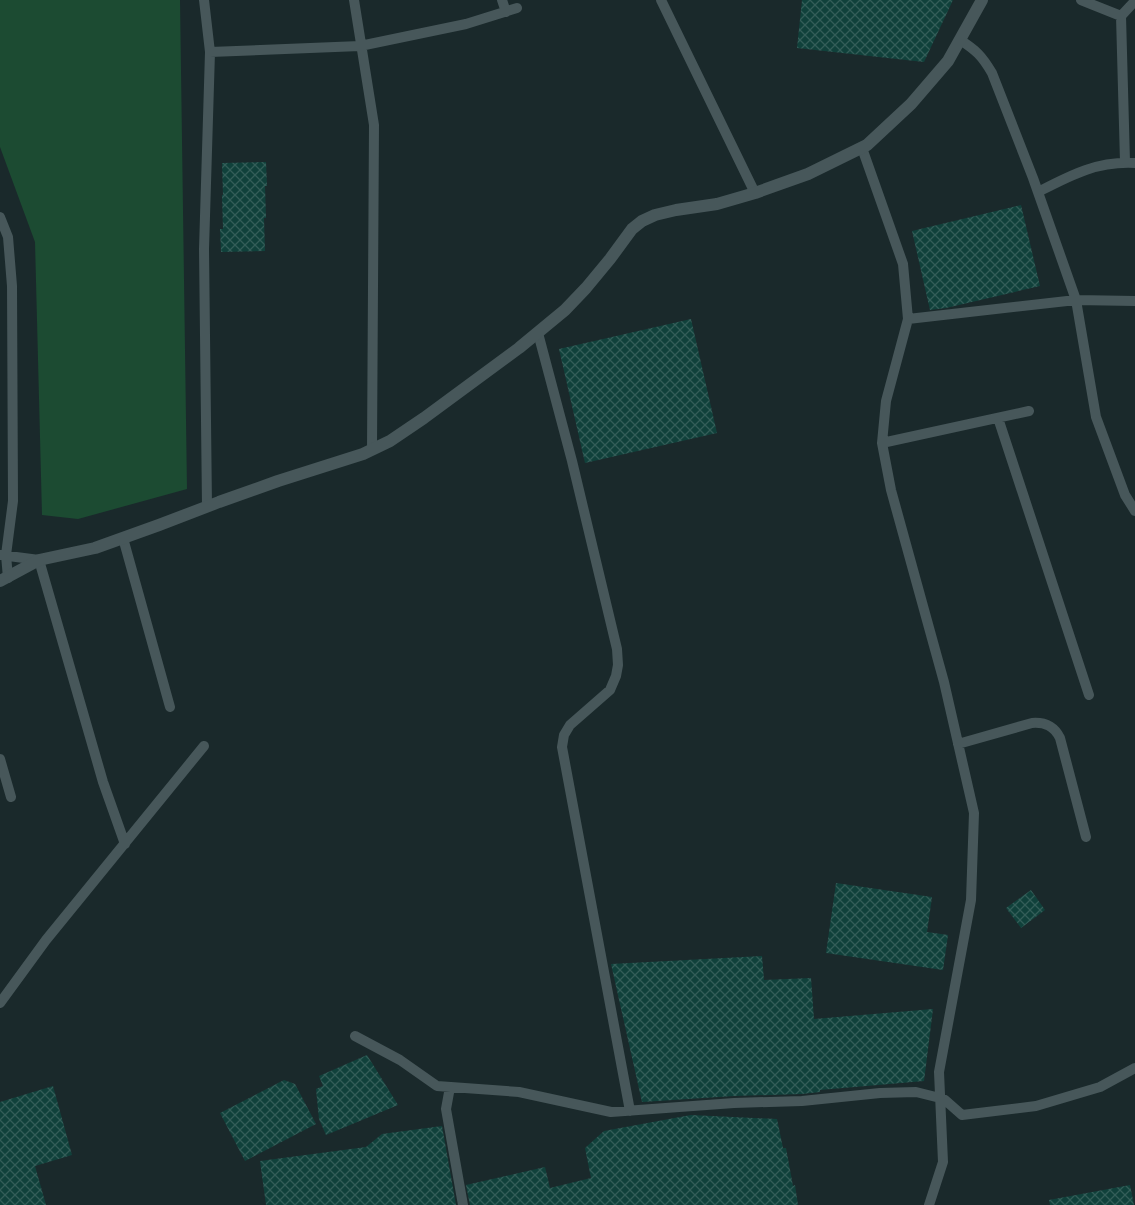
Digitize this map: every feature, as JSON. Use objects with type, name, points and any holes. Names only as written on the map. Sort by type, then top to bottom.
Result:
[{"type":"street","points":[[204,0],[210,52],[204,249],[207,506]]},
{"type":"street","points":[[354,0],[374,125],[372,449]]},
{"type":"street","points":[[502,0],[506,12]]},
{"type":"street","points":[[661,0],[755,193]]},
{"type":"street","points":[[0,217],[8,237],[12,286],[13,502],[3,555],[4,580],[39,560],[95,548],[278,481],[363,454],[390,441],[519,348],[565,310],[610,259],[632,229],[642,221],[655,215],[717,204],[755,193],[808,174],[867,145],[911,104],[948,61],[982,0]]},
{"type":"street","points":[[1081,0],[1122,16]]},
{"type":"street","points":[[1038,192],[1086,169],[1111,163],[1130,162],[1122,16],[1135,1]]},
{"type":"street","points":[[210,52],[360,46],[466,24],[517,8]]},
{"type":"street","points":[[960,40],[976,50],[992,73],[1038,192],[1076,300],[1096,417],[1126,495],[1135,511]]},
{"type":"street","points":[[862,148],[903,264],[908,320],[886,400],[882,443],[892,490],[944,682],[974,813],[971,900],[939,1072],[943,1162],[929,1205]]},
{"type":"street","points":[[908,320],[1076,300],[1135,301]]},
{"type":"street","points":[[538,332],[618,649],[616,676],[610,690],[570,725],[564,735],[562,747],[630,1111]]},
{"type":"street","points":[[882,443],[1029,410]]},
{"type":"street","points":[[998,418],[1089,695]]},
{"type":"street","points":[[123,538],[170,707]]},
{"type":"street","points":[[3,555],[39,560]]},
{"type":"street","points":[[39,560],[103,782],[125,844]]},
{"type":"street","points":[[958,744],[1032,723],[1044,723],[1050,726],[1060,738],[1086,837]]},
{"type":"street","points":[[0,1003],[46,940],[204,746]]},
{"type":"street","points":[[0,758],[11,797]]},
{"type":"street","points":[[355,1036],[400,1060],[437,1086],[519,1092],[611,1112],[734,1103],[802,1101],[880,1093],[916,1092],[945,1100],[962,1115],[1036,1106],[1100,1087],[1135,1068]]},
{"type":"street","points":[[450,1087],[446,1109],[463,1205]]},
{"type":"green space","points":[[0,0],[180,0],[187,489],[78,519],[42,515],[35,242],[0,147]]},
{"type":"building","points":[[802,0],[953,0],[924,62],[797,48]]},
{"type":"building","points":[[266,162],[265,251],[221,252],[220,229],[223,229],[222,163]]},
{"type":"building","points":[[1021,205],[1040,286],[930,310],[912,231]]},
{"type":"building","points":[[691,319],[717,433],[585,463],[559,349]]},
{"type":"building","points":[[836,883],[932,897],[927,932],[948,935],[943,970],[826,953]]},
{"type":"building","points":[[1031,890],[1045,910],[1021,928],[1006,908]]},
{"type":"building","points":[[762,956],[764,980],[811,978],[814,1019],[933,1009],[924,1081],[820,1090],[820,1092],[802,1094],[642,1102],[611,964]]},
{"type":"building","points":[[367,1055],[398,1105],[326,1135],[319,1119],[316,1089],[323,1086],[319,1076]]},
{"type":"building","points":[[284,1080],[295,1084],[316,1124],[245,1161],[220,1113]]},
{"type":"building","points":[[53,1086],[72,1155],[35,1166],[46,1205],[0,1205],[0,1102]]},
{"type":"building","points":[[691,1115],[777,1119],[783,1148],[786,1148],[798,1205],[470,1205],[466,1185],[545,1167],[550,1188],[591,1178],[585,1148],[604,1131]]},
{"type":"building","points":[[442,1126],[456,1205],[266,1205],[260,1161],[366,1147],[382,1134]]},
{"type":"building","points":[[1130,1185],[1134,1205],[1050,1205],[1049,1200]]}]
